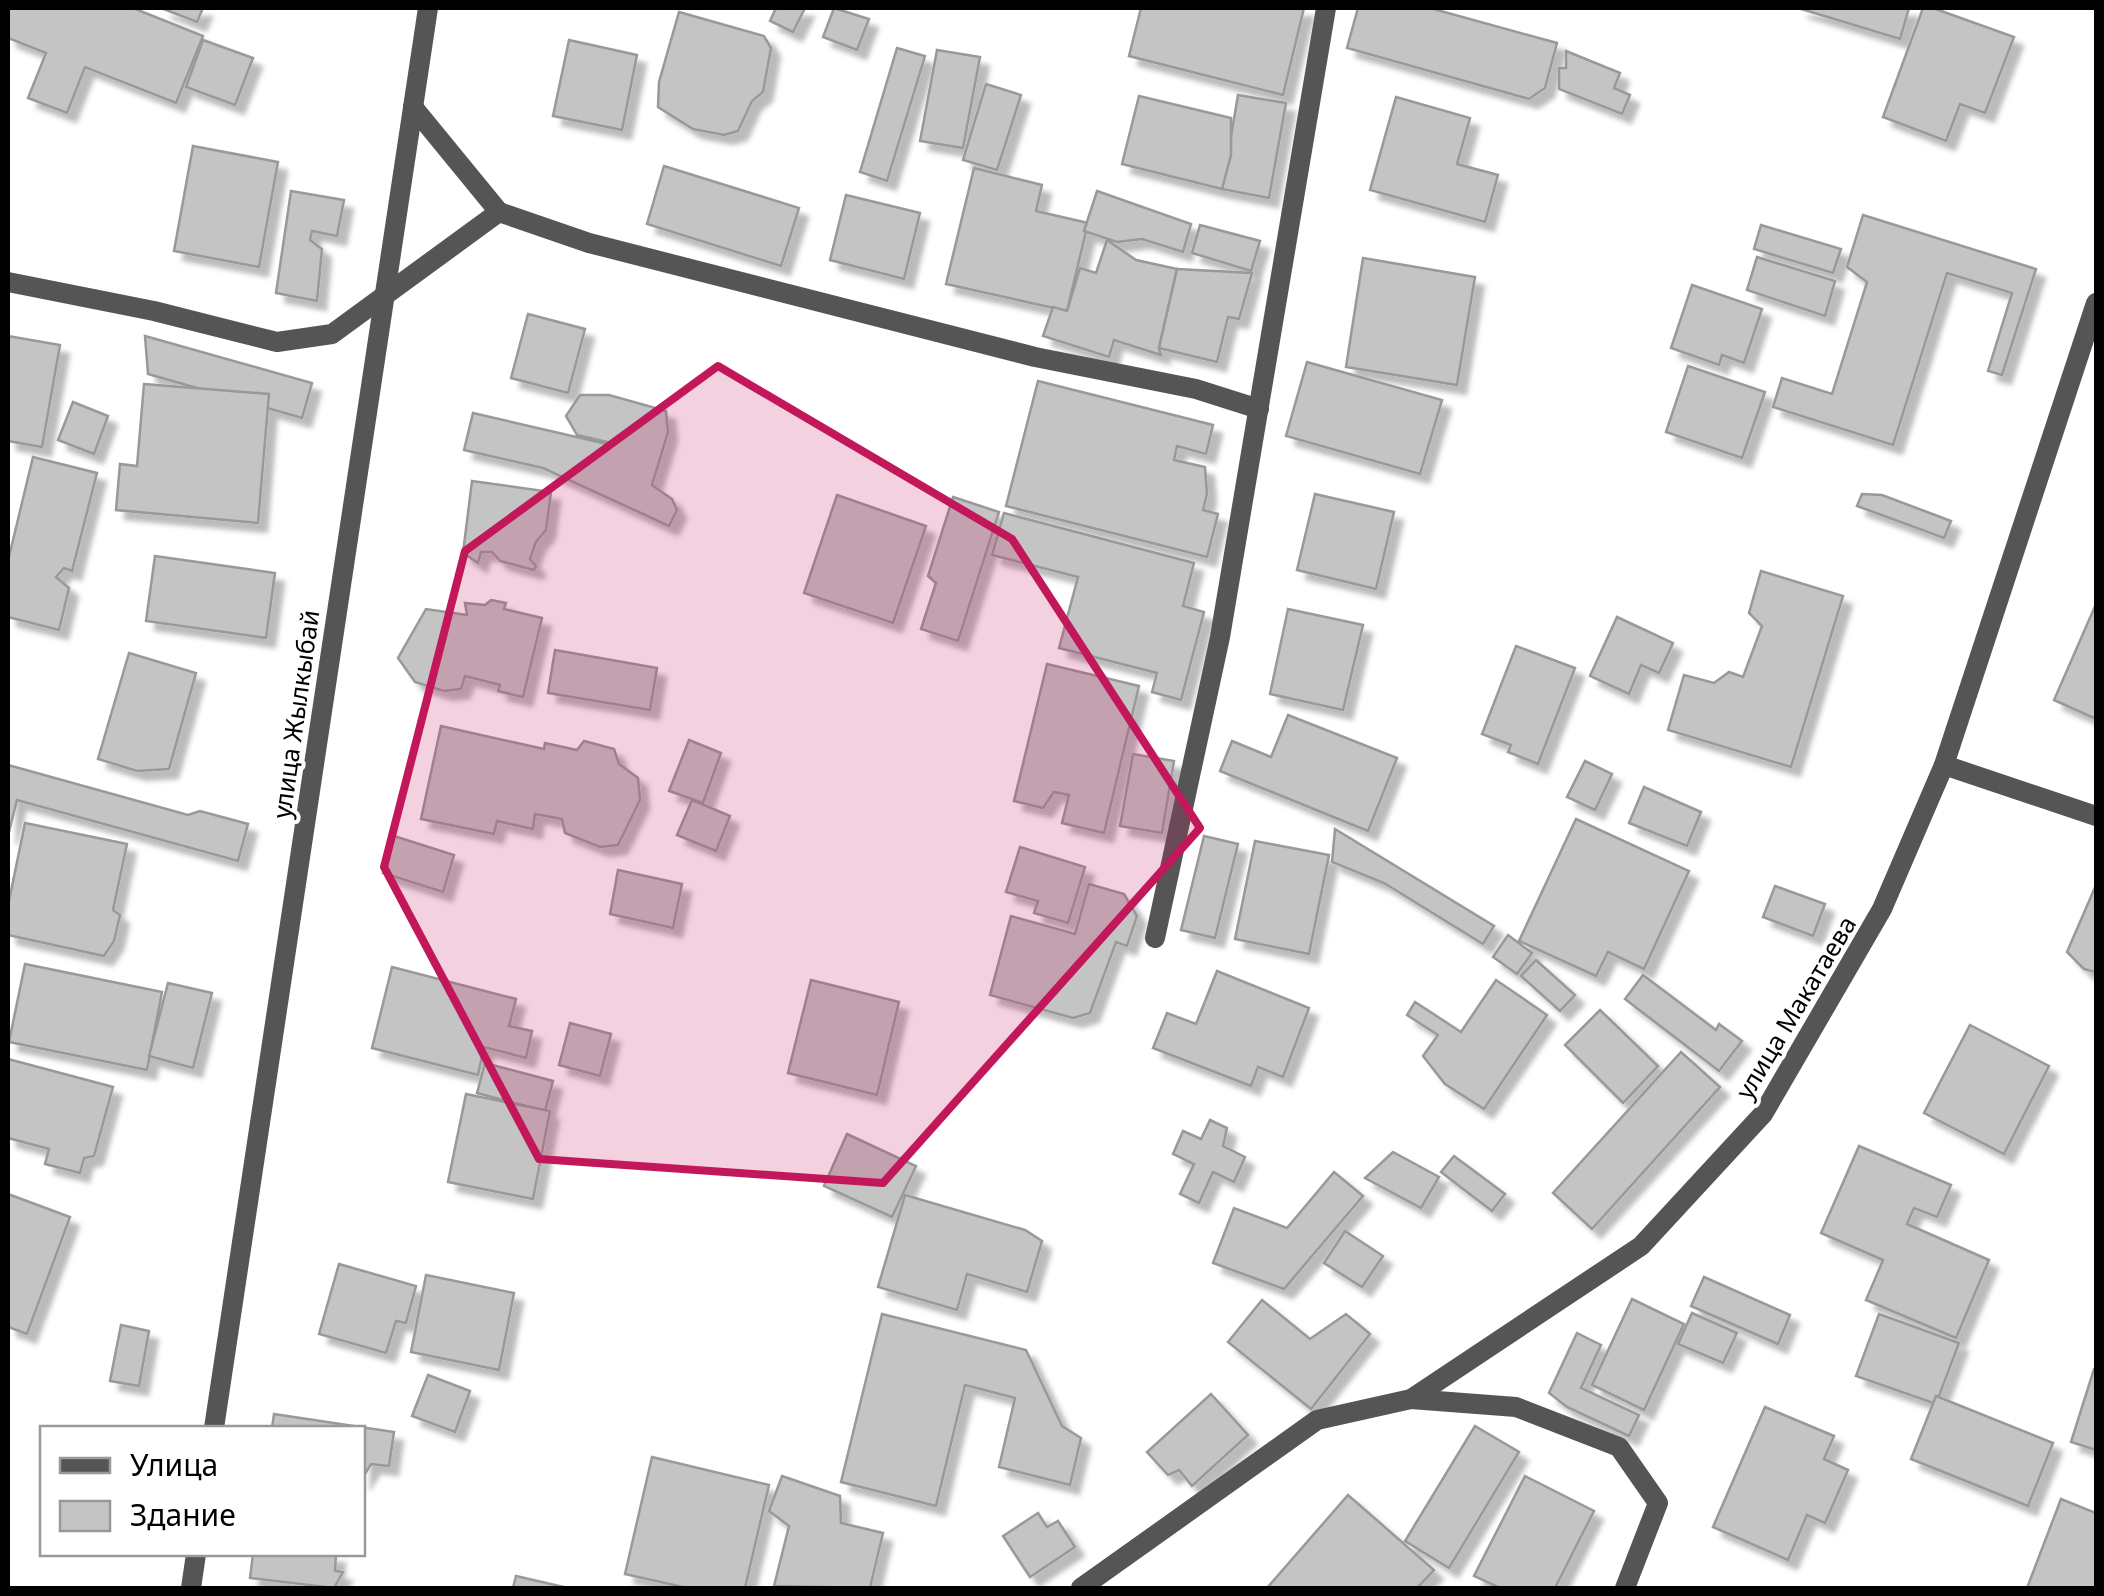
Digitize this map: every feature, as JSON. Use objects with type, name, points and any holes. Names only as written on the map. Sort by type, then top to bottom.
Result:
[{"type":"street","name":"улица Жылкыбай","points":[[214,1426],[428,8]]},
{"type":"street","points":[[1155,938],[1220,637],[1326,8]]},
{"type":"street","points":[[413,107],[499,212],[607,248],[1034,357],[1196,389],[1259,408]]},
{"type":"street","points":[[8,282],[154,311],[276,342],[332,334],[499,212]]},
{"type":"street","name":"улица Макатаева","points":[[1081,1588],[1317,1420],[1411,1400],[1641,1246],[1763,1114],[1882,909],[1944,765],[2096,303]]},
{"type":"street","points":[[1944,765],[2096,816]]},
{"type":"street","points":[[1411,1400],[1516,1406],[1619,1448],[1658,1503],[1625,1588]]},
{"type":"street","points":[[191,1588],[196,1556]]},
{"type":"highlighted area","points":[[718,366],[1012,539],[1200,828],[883,1183],[539,1159],[384,867],[465,551]]},
{"type":"building","points":[[8,8],[133,8],[203,36],[176,103],[85,67],[67,113],[28,98],[46,53],[8,38]]},
{"type":"building","points":[[161,8],[203,8],[197,22]]},
{"type":"building","points":[[776,8],[805,8],[793,32],[770,21]]},
{"type":"building","points":[[834,8],[869,19],[857,50],[823,37]]},
{"type":"building","points":[[1141,8],[1304,8],[1283,95],[1129,56]]},
{"type":"building","points":[[1358,8],[1430,8],[1557,43],[1545,88],[1529,99],[1347,48]]},
{"type":"building","points":[[1798,8],[1909,8],[1900,39]]},
{"type":"building","points":[[1923,8],[1933,8],[2014,37],[1985,113],[1960,104],[1946,141],[1883,117]]},
{"type":"building","points":[[679,12],[764,36],[771,48],[763,92],[752,101],[738,131],[724,135],[693,129],[658,107],[659,82]]},
{"type":"building","points":[[203,40],[253,58],[235,105],[186,87]]},
{"type":"building","points":[[569,40],[637,55],[622,130],[553,116]]},
{"type":"building","points":[[897,48],[925,56],[887,181],[860,172]]},
{"type":"building","points":[[937,50],[980,57],[963,148],[920,141]]},
{"type":"building","points":[[1566,51],[1620,73],[1614,88],[1630,95],[1622,114],[1559,89],[1559,68],[1566,68]]},
{"type":"building","points":[[986,84],[1021,95],[997,170],[963,160]]},
{"type":"building","points":[[1238,95],[1286,103],[1269,198],[1222,189]]},
{"type":"building","points":[[1139,96],[1231,118],[1231,155],[1222,189],[1122,164]]},
{"type":"building","points":[[1396,97],[1470,118],[1457,164],[1498,175],[1485,222],[1370,190]]},
{"type":"building","points":[[193,146],[278,162],[259,267],[174,251]]},
{"type":"building","points":[[664,166],[799,208],[781,266],[647,224]]},
{"type":"building","points":[[974,168],[1042,185],[1036,211],[1088,223],[1067,311],[946,284]]},
{"type":"building","points":[[291,191],[344,200],[337,236],[312,231],[310,240],[322,249],[317,301],[276,293]]},
{"type":"building","points":[[1097,191],[1191,224],[1183,252],[1142,239],[1117,242],[1084,231]]},
{"type":"building","points":[[846,195],[920,213],[904,279],[830,260]]},
{"type":"building","points":[[1863,215],[2036,269],[2002,375],[1988,371],[2012,293],[1947,273],[1893,445],[1773,407],[1782,378],[1832,394],[1867,282],[1847,267]]},
{"type":"building","points":[[1200,225],[1260,241],[1251,271],[1192,253]]},
{"type":"building","points":[[1761,225],[1841,249],[1833,273],[1754,249]]},
{"type":"building","points":[[1107,240],[1136,260],[1177,269],[1159,348],[1161,355],[1114,340],[1109,357],[1043,336],[1053,307],[1067,311],[1080,268],[1096,273]]},
{"type":"building","points":[[1757,257],[1835,281],[1825,316],[1747,290]]},
{"type":"building","points":[[1363,258],[1475,277],[1457,385],[1346,367]]},
{"type":"building","points":[[1177,269],[1252,273],[1239,319],[1228,317],[1217,362],[1159,348]]},
{"type":"building","points":[[1692,285],[1762,309],[1744,363],[1722,355],[1719,365],[1671,348]]},
{"type":"building","points":[[528,314],[585,329],[568,393],[511,378]]},
{"type":"building","points":[[8,336],[60,345],[42,447],[8,441]]},
{"type":"building","points":[[145,336],[312,383],[302,418],[148,374]]},
{"type":"building","points":[[1307,362],[1442,400],[1420,474],[1286,436]]},
{"type":"building","points":[[1688,366],[1765,392],[1742,458],[1666,432]]},
{"type":"building","points":[[1038,381],[1213,425],[1206,454],[1177,446],[1174,460],[1205,467],[1207,494],[1203,510],[1218,514],[1207,557],[1006,506]]},
{"type":"building","points":[[144,384],[269,394],[258,523],[116,510],[120,464],[137,466]]},
{"type":"building","points":[[580,395],[609,395],[666,411],[668,432],[652,485],[672,499],[677,510],[669,526],[543,468],[464,450],[473,413],[611,445],[577,435],[566,416]]},
{"type":"building","points":[[73,402],[108,416],[94,454],[58,440]]},
{"type":"building","points":[[33,457],[97,473],[72,571],[64,568],[56,577],[69,588],[59,630],[8,617],[8,561]]},
{"type":"building","points":[[472,481],[551,492],[546,530],[530,559],[536,566],[534,570],[500,561],[492,552],[481,552],[478,563],[463,553]]},
{"type":"building","points":[[1315,494],[1394,512],[1376,589],[1297,570]]},
{"type":"building","points":[[1862,494],[1882,495],[1951,521],[1944,538],[1857,506]]},
{"type":"building","points":[[837,495],[926,526],[893,623],[804,593]]},
{"type":"building","points":[[953,497],[999,512],[958,641],[921,629],[936,583],[928,576]]},
{"type":"building","points":[[1004,513],[1194,563],[1183,606],[1204,612],[1181,700],[1152,692],[1157,673],[1059,648],[1078,577],[992,555]]},
{"type":"building","points":[[155,556],[275,573],[266,638],[146,621]]},
{"type":"building","points":[[1761,571],[1843,596],[1791,767],[1668,730],[1684,675],[1714,683],[1729,672],[1743,677],[1762,626],[1749,613]]},
{"type":"building","points":[[491,600],[506,603],[504,609],[542,618],[523,697],[498,691],[500,685],[465,676],[461,689],[444,691],[415,682],[398,658],[426,609],[467,615],[465,603],[485,605]]},
{"type":"building","points":[[2096,604],[2096,719],[2054,700]]},
{"type":"building","points":[[1288,609],[1363,625],[1343,710],[1270,694]]},
{"type":"building","points":[[1617,617],[1673,643],[1659,673],[1641,665],[1629,694],[1590,676]]},
{"type":"building","points":[[1516,646],[1575,668],[1538,764],[1508,752],[1511,745],[1482,734]]},
{"type":"building","points":[[555,650],[657,668],[650,710],[548,693]]},
{"type":"building","points":[[129,653],[196,673],[169,769],[137,771],[98,759]]},
{"type":"building","points":[[1047,664],[1139,686],[1104,833],[1062,823],[1069,795],[1054,792],[1043,808],[1014,801]]},
{"type":"building","points":[[1288,715],[1397,758],[1368,831],[1220,771],[1232,741],[1271,757]]},
{"type":"building","points":[[441,726],[544,749],[545,743],[577,750],[584,741],[614,749],[619,764],[638,778],[640,800],[618,845],[600,847],[565,833],[562,819],[535,814],[533,829],[497,821],[494,834],[421,819]]},
{"type":"building","points":[[689,740],[721,753],[703,803],[669,791]]},
{"type":"building","points":[[1133,754],[1174,761],[1162,833],[1120,826]]},
{"type":"building","points":[[1585,761],[1612,774],[1595,810],[1567,797]]},
{"type":"building","points":[[8,765],[188,815],[200,811],[248,824],[238,861],[17,800],[8,836]]},
{"type":"building","points":[[1644,787],[1701,812],[1687,846],[1629,823]]},
{"type":"building","points":[[692,800],[730,816],[716,851],[677,835]]},
{"type":"building","points":[[1576,819],[1689,871],[1644,969],[1608,952],[1596,976],[1519,941]]},
{"type":"building","points":[[25,823],[127,844],[113,910],[120,915],[114,941],[104,956],[8,935],[8,906]]},
{"type":"building","points":[[1335,829],[1494,926],[1483,944],[1384,883],[1332,862]]},
{"type":"building","points":[[394,836],[454,855],[443,892],[383,873]]},
{"type":"building","points":[[1204,836],[1238,844],[1215,938],[1181,930]]},
{"type":"building","points":[[1255,841],[1329,855],[1309,954],[1235,939]]},
{"type":"building","points":[[1020,847],[1085,867],[1068,923],[1034,913],[1038,901],[1006,892]]},
{"type":"building","points":[[618,870],[682,884],[673,928],[610,914]]},
{"type":"building","points":[[1089,884],[1124,894],[1137,916],[1127,946],[1116,942],[1090,1013],[1073,1018],[990,995],[1011,916],[1075,934]]},
{"type":"building","points":[[2096,885],[2096,972],[2084,969],[2067,952]]},
{"type":"building","points":[[1775,886],[1825,904],[1813,936],[1763,917]]},
{"type":"building","points":[[1508,935],[1532,953],[1517,974],[1493,957]]},
{"type":"building","points":[[1536,960],[1575,995],[1560,1011],[1521,976]]},
{"type":"building","points":[[25,964],[162,992],[147,1070],[9,1042]]},
{"type":"building","points":[[392,967],[516,999],[509,1026],[532,1031],[526,1058],[484,1047],[478,1075],[372,1048]]},
{"type":"building","points":[[1217,971],[1309,1008],[1283,1077],[1258,1067],[1251,1086],[1153,1048],[1167,1013],[1196,1024]]},
{"type":"building","points":[[1643,975],[1716,1030],[1719,1024],[1742,1041],[1719,1071],[1625,999]]},
{"type":"building","points":[[811,980],[899,1002],[877,1095],[788,1073]]},
{"type":"building","points":[[1496,980],[1547,1015],[1484,1109],[1445,1084],[1423,1056],[1438,1035],[1407,1015],[1415,1002],[1461,1032]]},
{"type":"building","points":[[168,983],[212,993],[193,1068],[149,1056]]},
{"type":"building","points":[[1600,1010],[1658,1066],[1623,1103],[1565,1045]]},
{"type":"building","points":[[570,1023],[611,1034],[600,1076],[559,1065]]},
{"type":"building","points":[[1970,1025],[2049,1066],[2004,1154],[1924,1113]]},
{"type":"building","points":[[1681,1052],[1720,1087],[1592,1229],[1553,1193]]},
{"type":"building","points":[[8,1059],[113,1087],[94,1156],[84,1158],[80,1173],[45,1164],[49,1149],[8,1138]]},
{"type":"building","points":[[485,1063],[553,1081],[545,1111],[477,1093]]},
{"type":"building","points":[[466,1094],[550,1111],[533,1199],[448,1182]]},
{"type":"building","points":[[1210,1120],[1227,1128],[1223,1146],[1245,1157],[1234,1182],[1213,1172],[1199,1203],[1180,1194],[1194,1164],[1173,1154],[1183,1131],[1201,1139]]},
{"type":"building","points":[[847,1134],[916,1166],[892,1217],[824,1186]]},
{"type":"building","points":[[1859,1146],[1951,1185],[1937,1217],[1914,1208],[1907,1224],[1989,1260],[1956,1338],[1866,1300],[1883,1260],[1821,1233]]},
{"type":"building","points":[[1393,1152],[1439,1177],[1421,1208],[1365,1178]]},
{"type":"building","points":[[1454,1156],[1505,1194],[1492,1211],[1441,1172]]},
{"type":"building","points":[[1334,1172],[1363,1196],[1284,1289],[1213,1263],[1234,1208],[1287,1228]]},
{"type":"building","points":[[8,1194],[70,1217],[27,1334],[8,1327]]},
{"type":"building","points":[[905,1195],[1025,1230],[1042,1241],[1027,1292],[967,1274],[957,1310],[878,1287]]},
{"type":"building","points":[[1345,1231],[1383,1256],[1362,1287],[1324,1263]]},
{"type":"building","points":[[339,1264],[416,1286],[406,1323],[396,1321],[386,1353],[319,1334]]},
{"type":"building","points":[[426,1275],[514,1293],[499,1370],[411,1352]]},
{"type":"building","points":[[1704,1277],[1790,1315],[1778,1344],[1691,1306]]},
{"type":"building","points":[[1632,1299],[1684,1324],[1644,1410],[1592,1385]]},
{"type":"building","points":[[1262,1300],[1310,1339],[1346,1314],[1370,1334],[1311,1409],[1228,1342]]},
{"type":"building","points":[[1692,1313],[1737,1333],[1723,1363],[1678,1344]]},
{"type":"building","points":[[882,1314],[1026,1350],[1062,1426],[1081,1438],[1070,1485],[999,1467],[1015,1398],[965,1385],[936,1506],[841,1482]]},
{"type":"building","points":[[1879,1314],[1959,1343],[1936,1404],[1856,1376]]},
{"type":"building","points":[[121,1325],[149,1331],[139,1386],[110,1381]]},
{"type":"building","points":[[1577,1333],[1601,1345],[1581,1388],[1639,1415],[1629,1436],[1567,1407],[1549,1393]]},
{"type":"building","points":[[2096,1369],[2096,1450],[2071,1442]]},
{"type":"building","points":[[428,1375],[470,1391],[455,1432],[412,1416]]},
{"type":"building","points":[[1211,1394],[1248,1435],[1192,1486],[1179,1470],[1168,1475],[1147,1452]]},
{"type":"building","points":[[1936,1396],[2053,1443],[2028,1506],[1911,1459]]},
{"type":"building","points":[[1765,1407],[1834,1436],[1824,1459],[1848,1470],[1825,1523],[1807,1515],[1788,1560],[1713,1527]]},
{"type":"building","points":[[274,1414],[354,1426],[272,1426]]},
{"type":"building","points":[[1475,1426],[1519,1452],[1449,1568],[1405,1541]]},
{"type":"building","points":[[365,1428],[394,1432],[389,1466],[371,1464],[365,1474]]},
{"type":"building","points":[[652,1457],[769,1485],[745,1588],[687,1588],[625,1574]]},
{"type":"building","points":[[782,1476],[840,1496],[841,1523],[883,1533],[870,1588],[774,1586],[789,1526],[769,1511]]},
{"type":"building","points":[[1525,1476],[1594,1511],[1555,1588],[1500,1588],[1474,1576]]},
{"type":"building","points":[[1348,1495],[1434,1570],[1417,1588],[1267,1588]]},
{"type":"building","points":[[2061,1499],[2096,1513],[2096,1588],[2027,1588]]},
{"type":"building","points":[[1038,1513],[1047,1527],[1058,1521],[1075,1547],[1030,1577],[1003,1536]]},
{"type":"building","points":[[253,1556],[336,1556],[335,1571],[343,1572],[334,1588],[250,1578]]},
{"type":"building","points":[[516,1576],[568,1588],[513,1588]]}]
